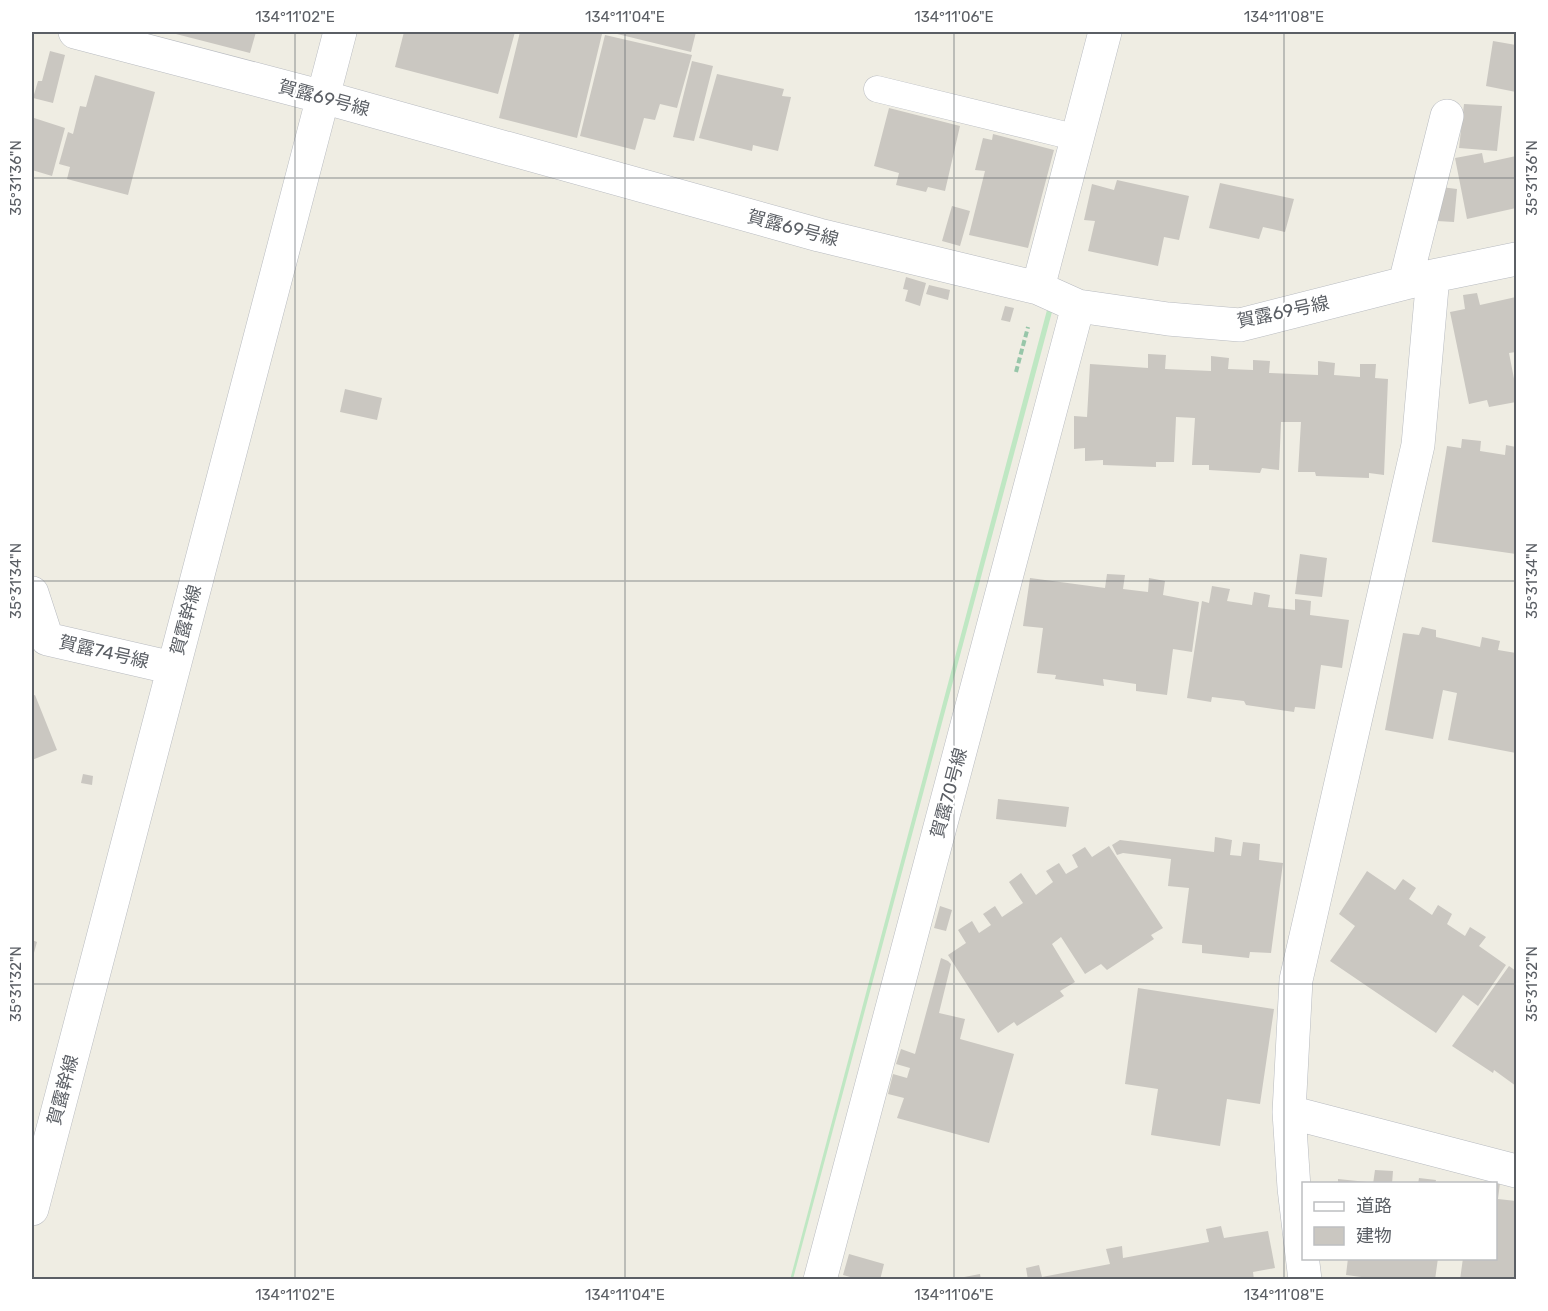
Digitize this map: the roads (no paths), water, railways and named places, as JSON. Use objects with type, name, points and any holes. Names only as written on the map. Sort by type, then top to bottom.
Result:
[{"type":"street","name":"賀露69号線","points":[[75,32],[819,235],[1038,288],[1078,306],[1168,319],[1240,324],[1516,259]]},
{"type":"street","name":"賀露幹線","points":[[32,1209],[340,32]]},
{"type":"street","points":[[1038,288],[1105,32]]},
{"type":"street","points":[[1302,1255],[1294,1188],[1289,1112],[1296,980],[1418,445],[1419,280],[1447,116]]},
{"type":"street","name":"賀露70号線","points":[[820,1280],[1078,306]]},
{"type":"street","name":"賀露74号線","points":[[32,593],[39,642],[173,668]]},
{"type":"street","points":[[1289,1112],[1516,1171]]},
{"type":"street","points":[[1303,1260],[1305,1280]]},
{"type":"lane","points":[[877,89],[1078,138]]}]
